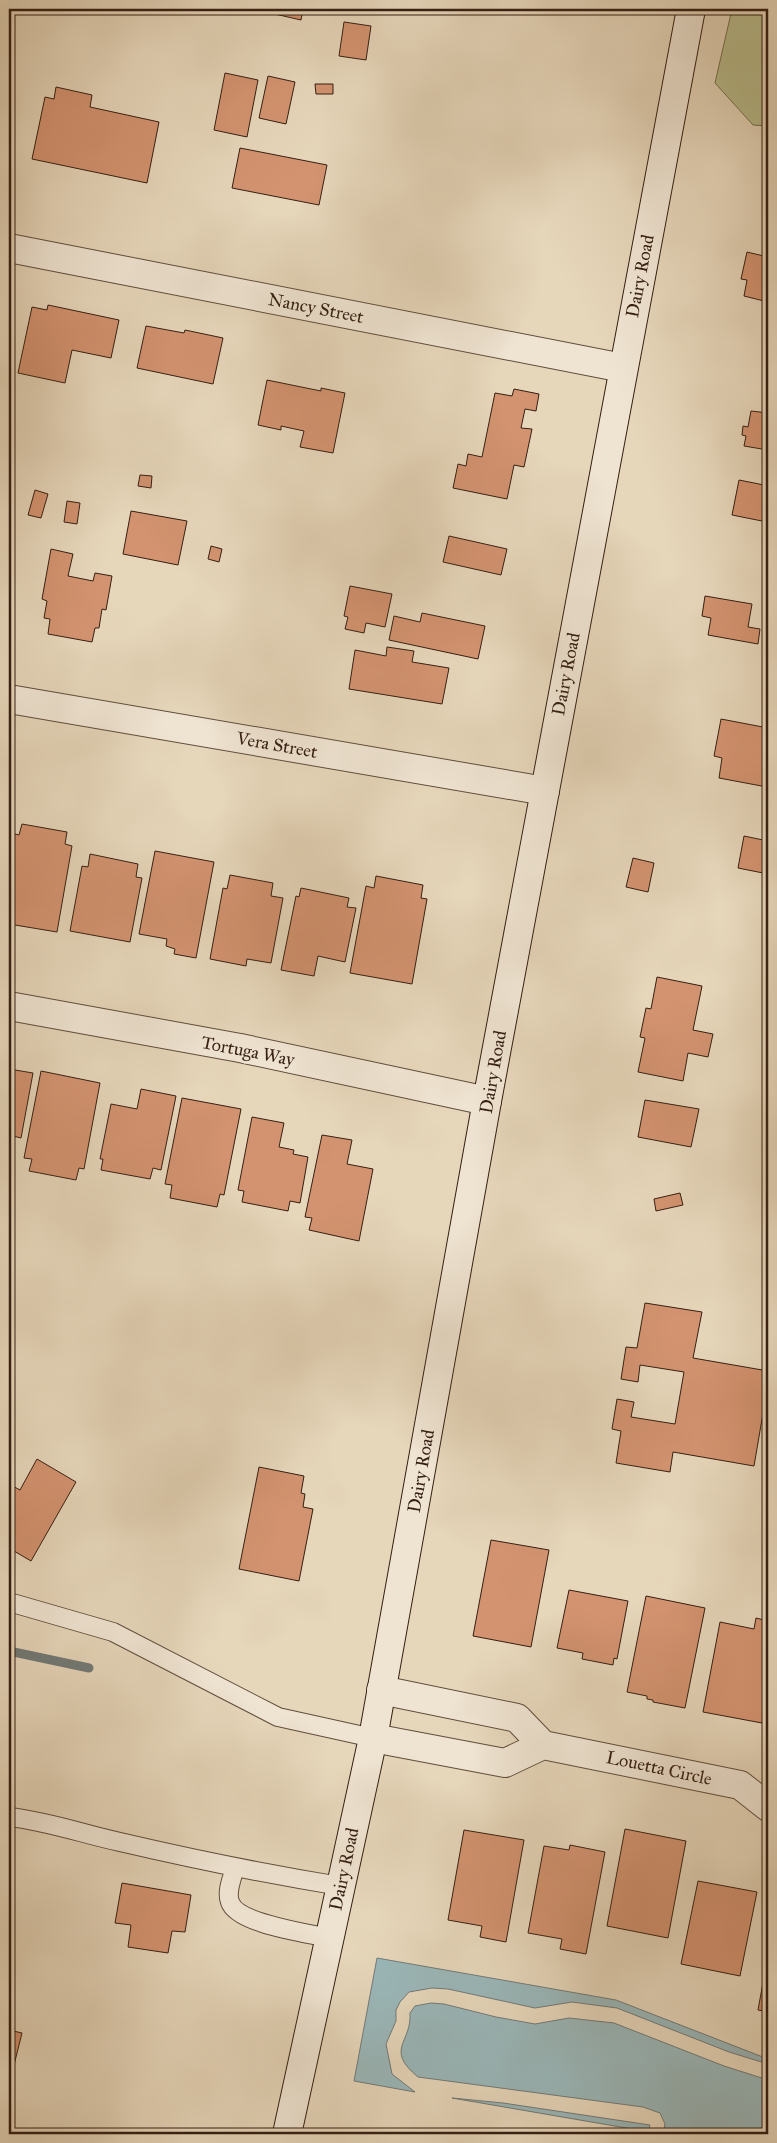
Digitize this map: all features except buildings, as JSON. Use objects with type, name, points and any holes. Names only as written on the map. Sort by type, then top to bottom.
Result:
[{"type":"street","name":"Dairy Road","points":[[287,2134],[373,1738],[487,1100],[691,9]]},
{"type":"street","name":"Nancy Street","points":[[9,248],[623,368]]},
{"type":"street","name":"Vera Street","points":[[9,700],[545,791]]},
{"type":"street","name":"Tortuga Way","points":[[9,1006],[240,1048],[487,1100]]},
{"type":"street","points":[[373,1738],[505,1762],[543,1745],[517,1718],[381,1690]]},
{"type":"street","name":"Louetta Circle","points":[[543,1745],[740,1785],[768,1807]]},
{"type":"lane","points":[[9,1602],[113,1632],[278,1717],[373,1738]]},
{"type":"lane","points":[[9,1817],[52,1824],[116,1841],[235,1868],[340,1886]]},
{"type":"lane","points":[[235,1868],[229,1890],[230,1902],[235,1911],[260,1922],[329,1938]]},
{"type":"green space","points":[[732,9],[768,9],[768,126],[753,125],[715,83]]},
{"type":"water","points":[[377,1958],[616,2000],[768,2059],[768,2064],[729,2052],[617,2008],[572,2002],[535,2008],[448,1989],[432,1988],[409,1992],[400,2002],[396,2010],[396,2021],[386,2044],[392,2074],[415,2092],[354,2081]]},
{"type":"water","points":[[431,2003],[444,2004],[496,2017],[535,2024],[569,2018],[614,2023],[724,2066],[768,2080],[768,2134],[663,2134],[665,2124],[660,2113],[643,2107],[418,2077],[403,2059],[402,2046],[410,2023],[410,2013],[415,2006]]},
{"type":"water","points":[[452,2098],[503,2103],[650,2125],[648,2134],[632,2134],[632,2129]]},
{"type":"waterway","points":[[9,1651],[89,1668]]}]
